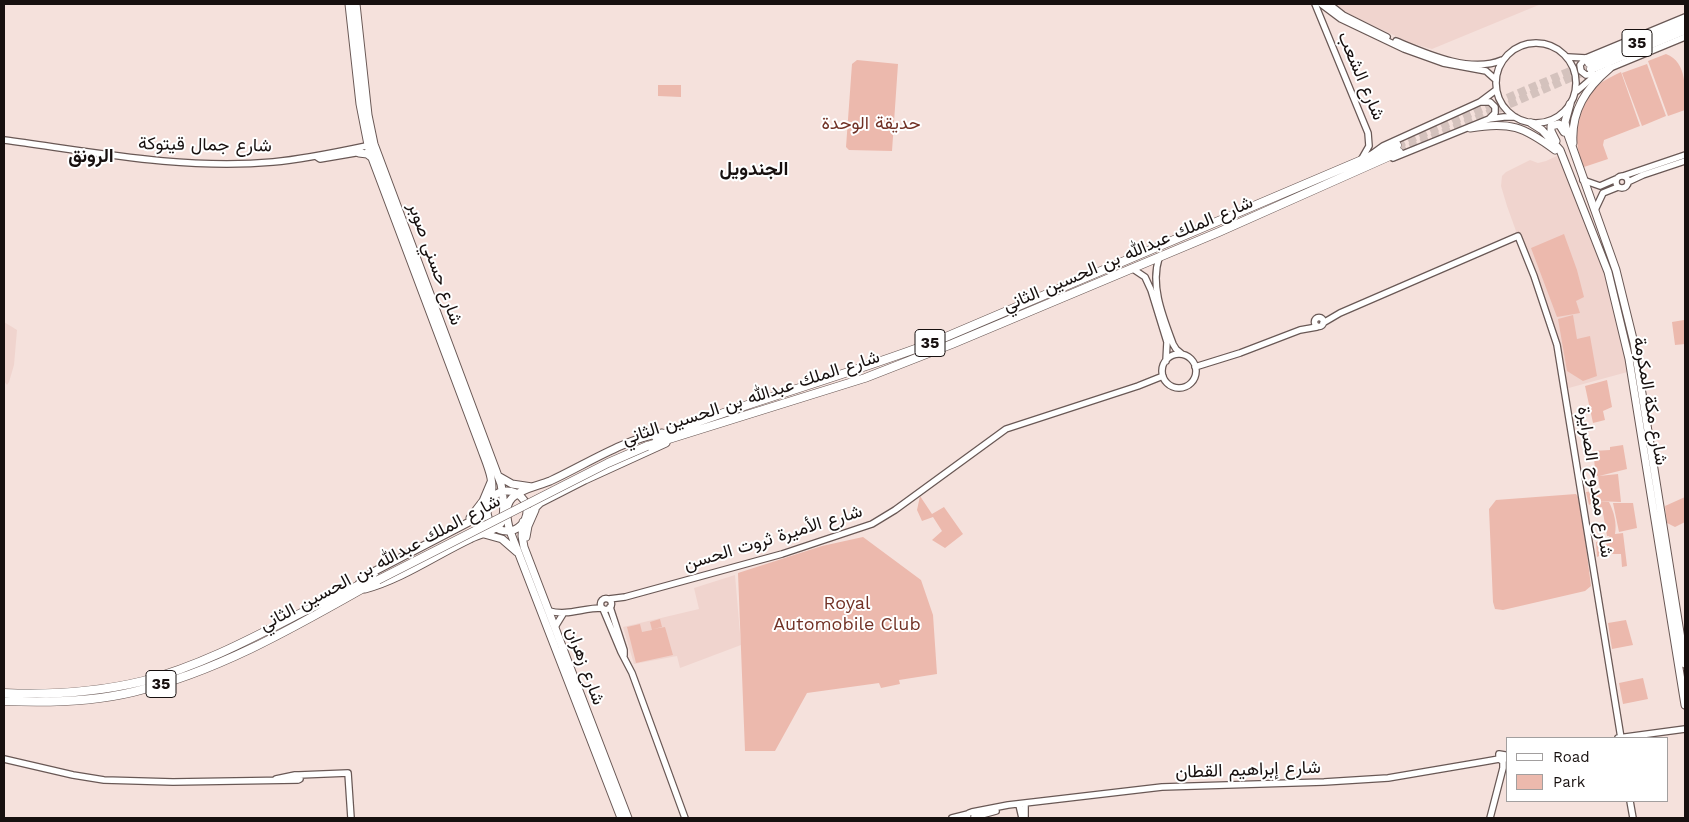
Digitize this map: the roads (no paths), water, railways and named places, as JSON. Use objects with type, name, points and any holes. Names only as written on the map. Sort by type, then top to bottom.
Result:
[{"type":"highway","name":"35","points":[[1591,66],[1685,22]]},
{"type":"highway","name":"35","points":[[1591,66],[1685,34]]},
{"type":"highway","points":[[1671,43],[1676,38],[1685,34]]},
{"type":"highway","name":"شارع الملك عبدالله بن الحسين الثاني","points":[[4,701],[60,701],[108,697],[178,679],[211,667],[246,651],[377,578],[646,444],[670,435],[869,366],[934,342],[1370,156],[1398,149],[1374,164],[1159,258],[952,344],[865,378],[670,435]]},
{"type":"highway","name":"شارع الملك عبدالله بن الحسين الثاني","points":[[4,693],[61,693],[99,689],[120,686],[166,674],[232,648],[359,588]]},
{"type":"main road","name":"شارع حسني صوبر","points":[[349,4],[360,104],[372,149],[495,477],[503,492],[503,517],[496,528]]},
{"type":"main road","name":"شارع حسني صوبر","points":[[356,4],[372,149]]},
{"type":"main road","points":[[1573,150],[1574,116],[1589,88],[1610,68]]},
{"type":"main road","name":"شارع مكة المكرمة","points":[[1570,104],[1565,126],[1616,270],[1635,348],[1685,663]]},
{"type":"main road","name":"شارع مكة المكرمة","points":[[1531,123],[1542,130],[1561,152],[1608,272],[1624,333],[1683,680],[1685,706]]},
{"type":"main road","points":[[1561,152],[1550,129],[1551,126],[1557,124],[1563,129],[1578,165]]},
{"type":"main road","points":[[1470,128],[1501,125],[1525,130],[1561,152]]},
{"type":"main road","points":[[359,153],[369,155],[372,149]]},
{"type":"main road","points":[[359,588],[362,580],[375,571],[468,522],[497,494],[509,492],[517,494],[650,435],[670,435]]},
{"type":"main road","points":[[489,503],[488,517],[496,528],[510,531],[517,528],[540,503],[590,477],[662,445],[670,435]]},
{"type":"main road","name":"شارع حسني صوبر","points":[[489,503],[495,477]]},
{"type":"main road","points":[[468,522],[483,501],[495,477],[512,484],[534,487]]},
{"type":"main road","points":[[534,487],[532,498],[534,502],[540,503]]},
{"type":"main road","name":"شارع زهران","points":[[621,818],[510,531],[507,506],[510,499],[517,494],[526,505],[522,542],[628,818]]},
{"type":"main road","points":[[532,570],[526,534],[532,515],[540,503]]},
{"type":"main road","points":[[468,522],[477,523],[480,530],[479,534]]},
{"type":"main road","points":[[359,588],[384,583],[479,534],[496,528]]},
{"type":"main road","points":[[479,534],[493,535],[504,540],[521,556]]},
{"type":"street","name":"شارع الشعب","points":[[1315,4],[1368,133],[1369,146],[1361,160]]},
{"type":"street","name":"شارع الشعب","points":[[1322,4],[1341,18],[1404,49],[1451,65],[1486,71],[1493,75],[1496,80]]},
{"type":"street","name":"شارع الشعب","points":[[1328,4],[1343,15],[1393,40],[1440,57],[1477,65],[1493,63],[1503,59]]},
{"type":"street","points":[[1374,164],[1489,119],[1513,117],[1531,123],[1553,120],[1566,111],[1591,66],[1685,17]]},
{"type":"street","points":[[1517,119],[1504,107],[1496,90],[1496,80],[1503,59],[1519,46],[1537,42],[1553,46],[1568,57],[1591,66],[1610,68],[1671,43]]},
{"type":"street","points":[[1568,57],[1576,74],[1575,92]]},
{"type":"street","points":[[1370,156],[1383,146],[1480,102],[1496,90]]},
{"type":"street","points":[[1480,102],[1490,102],[1495,105],[1495,113],[1489,119]]},
{"type":"street","name":"شارع جمال قيتوكة","points":[[4,140],[131,158],[184,163],[264,162],[359,153]]},
{"type":"street","name":"شارع جمال قيتوكة","points":[[317,157],[320,155],[372,149]]},
{"type":"street","points":[[1583,180],[1600,186],[1619,176],[1685,155]]},
{"type":"street","points":[[1595,210],[1603,193],[1618,187],[1623,188],[1628,182],[1642,175],[1685,161]]},
{"type":"street","points":[[1623,176],[1627,178],[1628,182]]},
{"type":"street","points":[[1616,179],[1618,187]]},
{"type":"street","name":"شارع ممدوح الصرايرة","points":[[1195,367],[1240,353],[1315,324],[1320,327],[1322,320],[1518,236],[1534,276],[1557,345],[1620,737]]},
{"type":"street","points":[[1133,269],[1147,280],[1167,342],[1166,361],[1162,371],[1163,376],[1172,387],[1185,387],[1194,379],[1195,367],[1191,359],[1174,347],[1157,290],[1156,274],[1159,258]]},
{"type":"street","points":[[1166,361],[1174,355],[1184,355]]},
{"type":"street","name":"شارع الأميرة ثروت الحسن","points":[[549,611],[563,614],[607,606],[625,597],[740,567],[866,526],[895,510],[1006,429],[1163,376]]},
{"type":"street","name":"شارع الأميرة ثروت الحسن","points":[[588,608],[605,598],[607,606]]},
{"type":"street","points":[[607,606],[685,818]]},
{"type":"street","points":[[555,627],[563,614]]},
{"type":"street","points":[[1629,737],[1685,729]]},
{"type":"street","points":[[1490,818],[1503,757]]},
{"type":"street","name":"شارع إبراهيم القطان","points":[[952,818],[971,816],[1008,805],[1162,787],[1307,783],[1388,778],[1503,757]]},
{"type":"street","points":[[4,759],[104,780],[259,782],[297,777],[346,775],[350,818]]},
{"type":"street","points":[[1630,802],[1632,818]]},
{"type":"street","points":[[1019,804],[1024,818]]},
{"type":"tunnel","points":[[1397,145],[1589,63]]},
{"type":"tunnel","points":[[1399,152],[1591,69]]},
{"type":"district","name":"الرونق","points":[[91,156]]},
{"type":"district","name":"الجندويل","points":[[754,169]]},
{"type":"park label","name":"حديقة الوحدة","points":[[871,124]]},
{"type":"park label","name":"Royal Automobile Club","points":[[847,614]]}]
